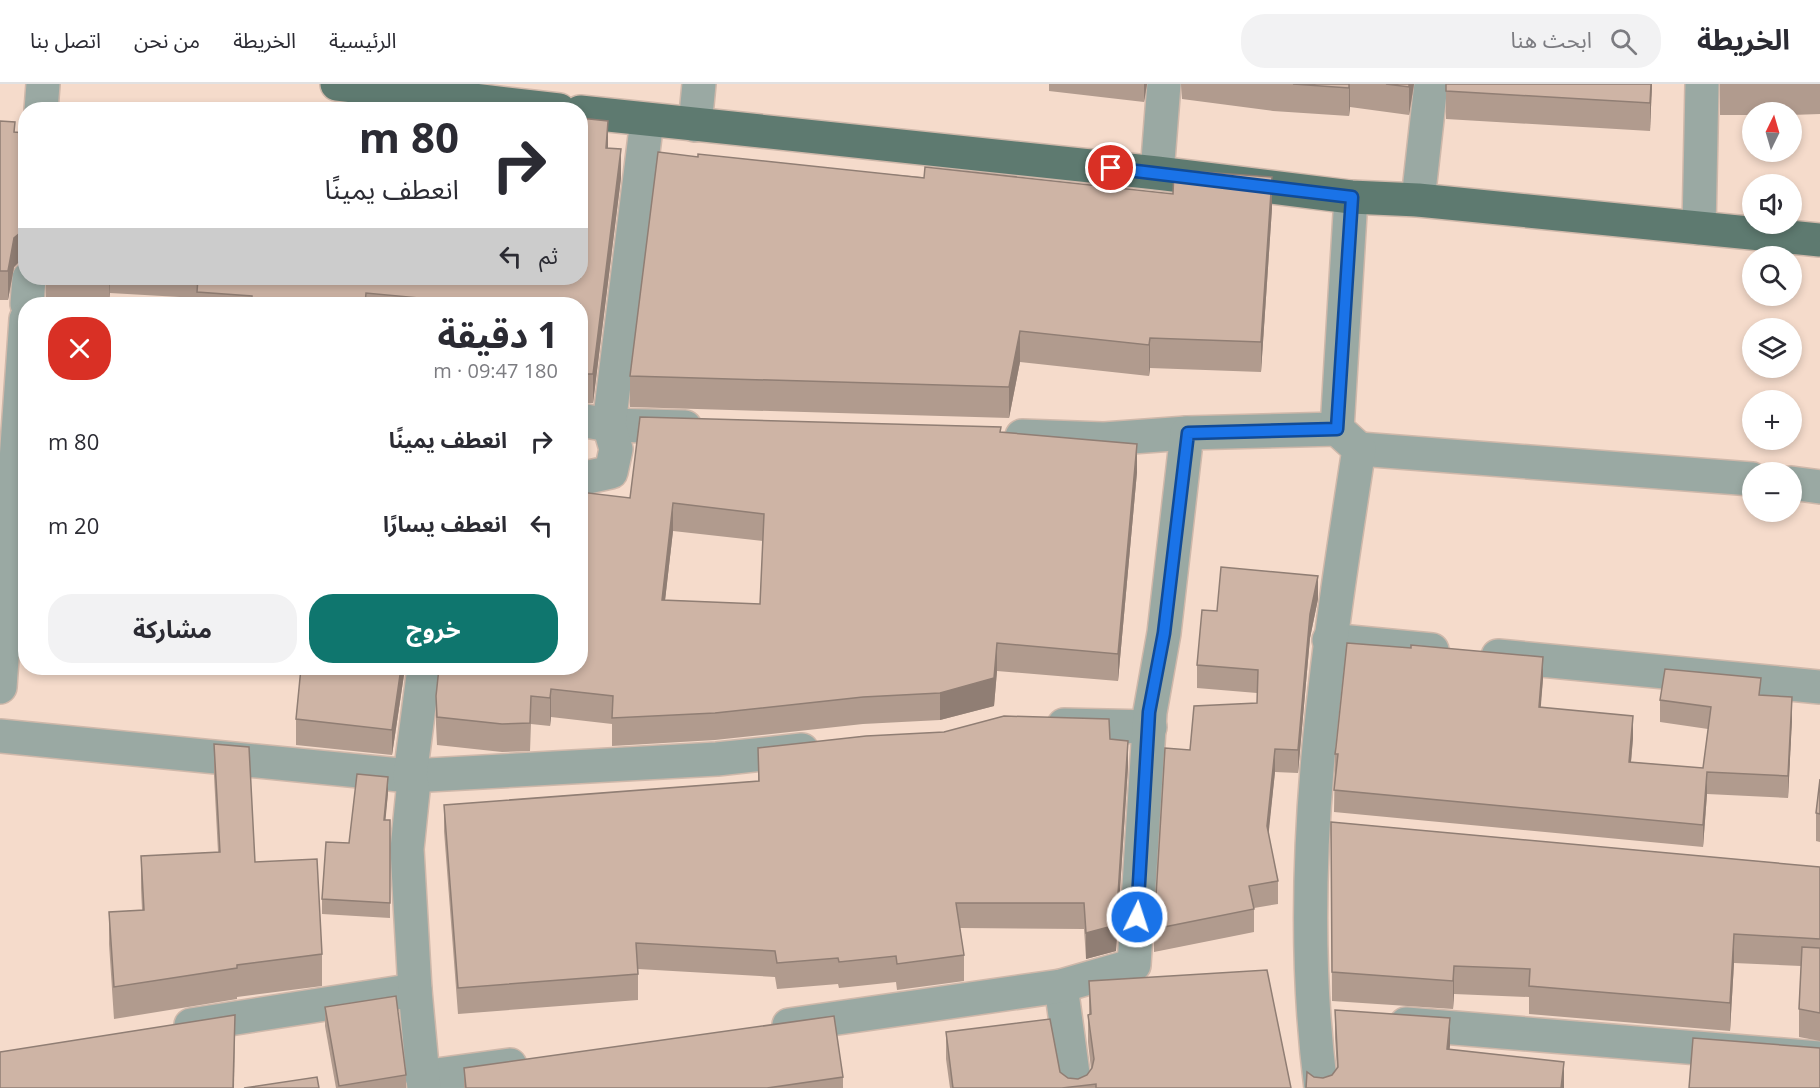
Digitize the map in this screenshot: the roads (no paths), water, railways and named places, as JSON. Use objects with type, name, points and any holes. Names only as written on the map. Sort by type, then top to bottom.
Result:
[{"type":"main road","points":[[337,84],[491,102]]},
{"type":"main road","points":[[588,113],[1157,173],[1352,197],[1418,200],[1820,240]]},
{"type":"street","points":[[42,102],[43,84]]},
{"type":"street","points":[[695,124],[699,84]]},
{"type":"street","points":[[1157,173],[1164,84]]},
{"type":"street","points":[[1418,200],[1431,84]]},
{"type":"street","points":[[1699,228],[1702,84]]},
{"type":"street","points":[[588,477],[611,472],[616,449],[595,422],[647,120]]},
{"type":"street","points":[[1321,1088],[1312,1018],[1311,829],[1348,439],[1352,197]]},
{"type":"street","points":[[595,422],[715,428]]},
{"type":"street","points":[[765,1028],[1061,986],[1134,964],[1150,727],[1149,712],[1164,633],[1188,433]]},
{"type":"street","points":[[998,436],[1104,439],[1188,433],[1348,439],[1742,478]]},
{"type":"street","points":[[1802,485],[1820,487]]},
{"type":"street","points":[[0,687],[3,593],[18,545]]},
{"type":"street","points":[[1329,640],[1820,687]]},
{"type":"street","points":[[423,675],[410,776],[413,790],[407,849],[423,1083],[540,1060]]},
{"type":"street","points":[[1036,724],[1150,727]]},
{"type":"street","points":[[0,736],[410,776],[717,759],[831,747]]},
{"type":"street","points":[[1311,829],[1346,832]]},
{"type":"street","points":[[1061,986],[1075,1088]]},
{"type":"street","points":[[166,1029],[415,990]]},
{"type":"street","points":[[1312,1018],[1346,1020]]},
{"type":"street","points":[[1381,1022],[1820,1058]]}]
